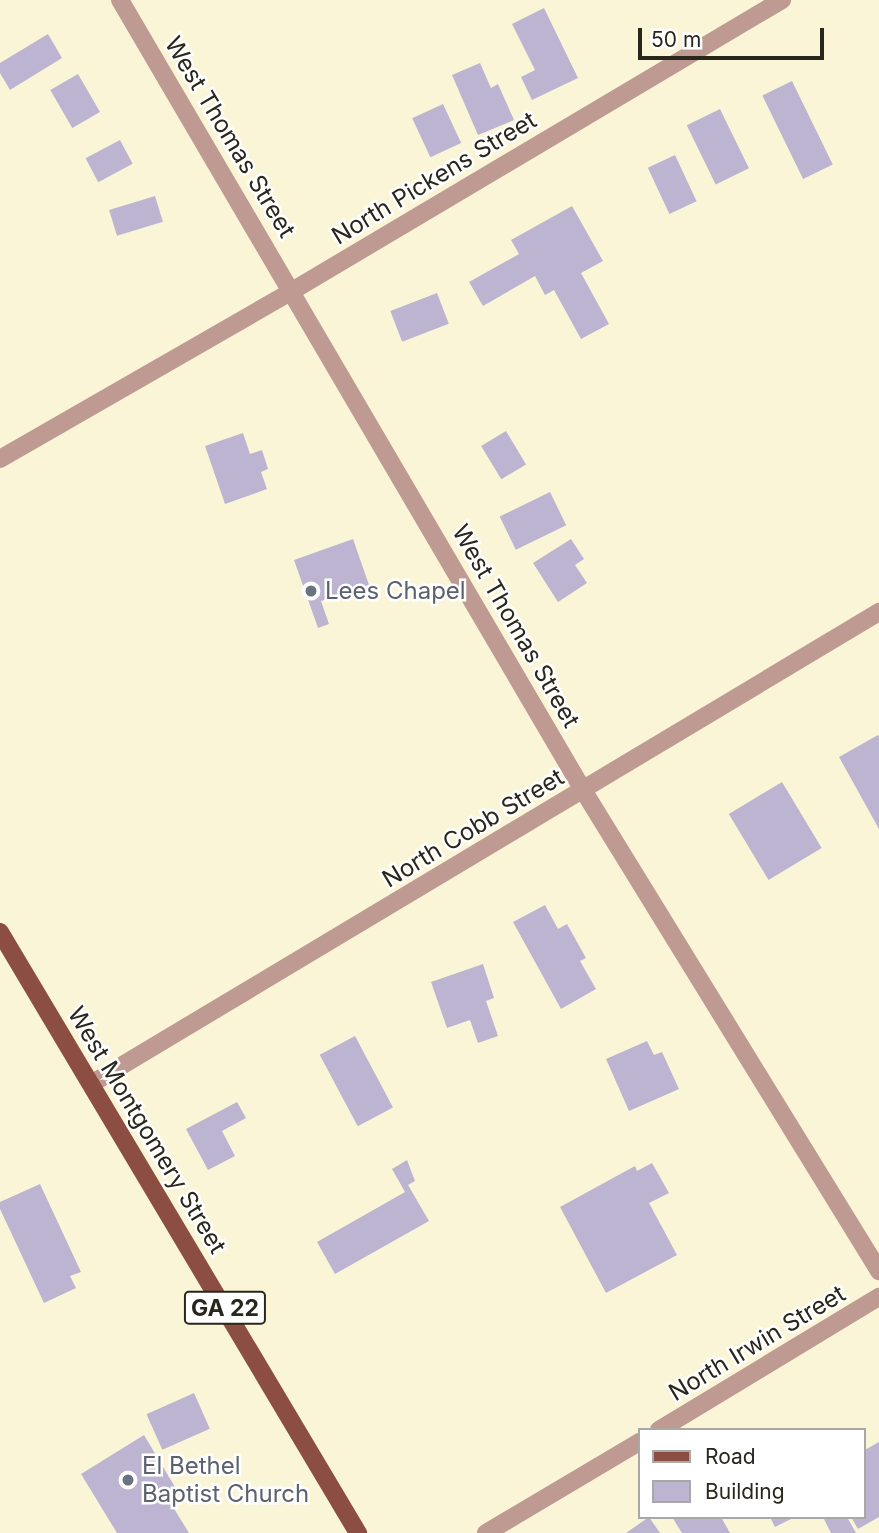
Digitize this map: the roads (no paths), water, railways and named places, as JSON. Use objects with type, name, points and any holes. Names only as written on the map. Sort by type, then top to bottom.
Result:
[{"type":"main road","name":"West Montgomery Street","points":[[0,932],[358,1533]]},
{"type":"street","name":"West Thomas Street","points":[[120,0],[583,790],[879,1271]]},
{"type":"street","name":"North Pickens Street","points":[[0,459],[292,291],[782,0]]},
{"type":"street","name":"North Cobb Street","points":[[91,1084],[879,611]]},
{"type":"street","name":"North Irwin Street","points":[[662,1428],[879,1297]]},
{"type":"street","points":[[486,1533],[638,1443]]},
{"type":"place","name":"Lees Chapel","points":[[311,591]]},
{"type":"place","name":"El Bethel Baptist Church","points":[[128,1480]]}]
